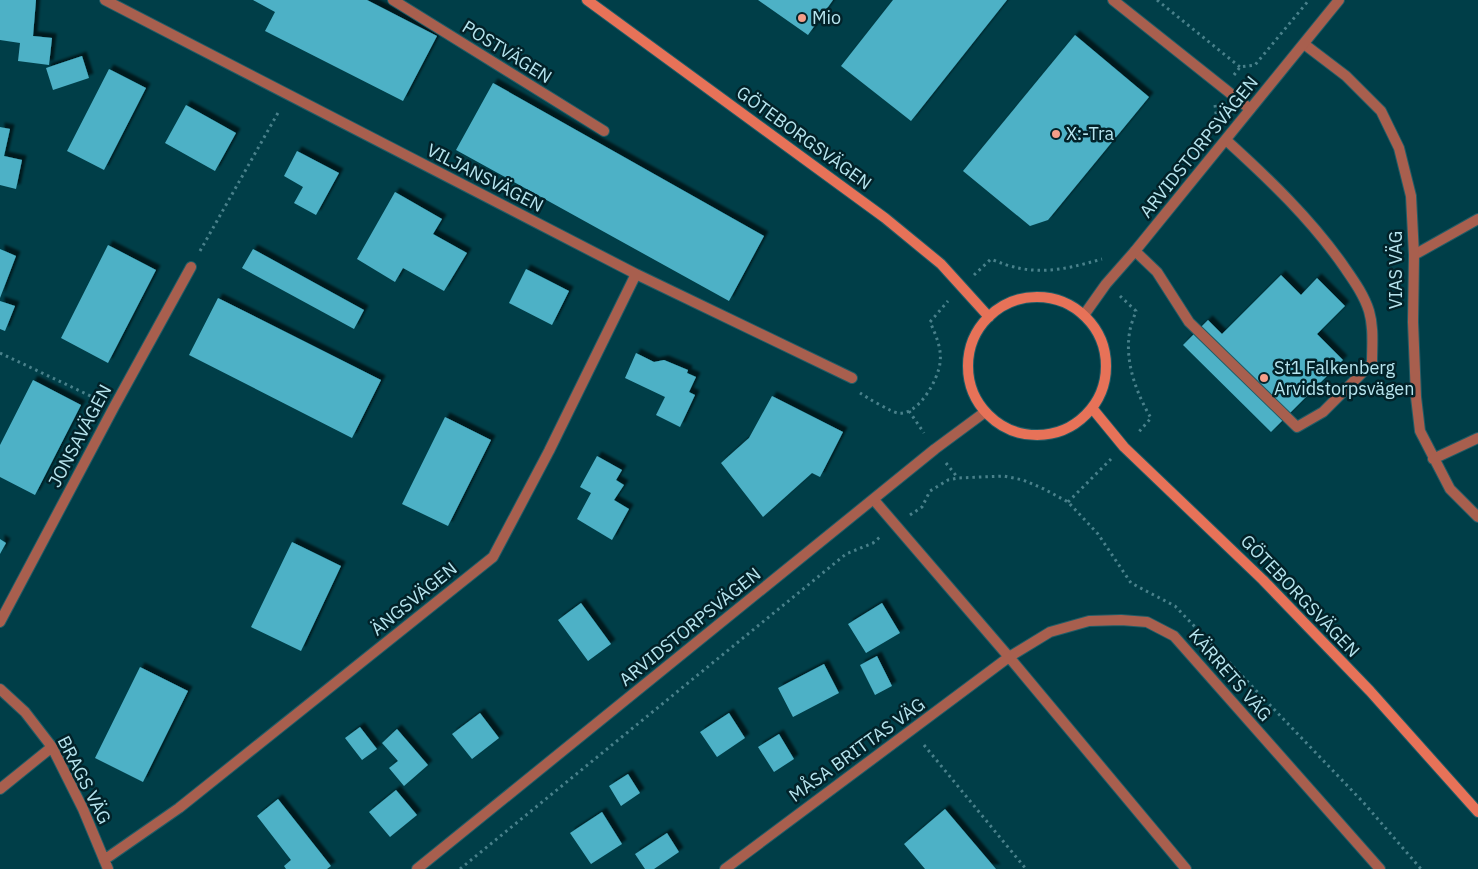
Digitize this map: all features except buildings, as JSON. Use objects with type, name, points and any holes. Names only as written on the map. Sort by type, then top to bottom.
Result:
[{"type":"main road","name":"GÖTEBORGSVÄGEN","points":[[587,0],[885,218],[941,264],[989,317]]},
{"type":"main road","points":[[1036,297],[1062,301],[1084,315],[1093,324],[1099,335],[1104,347],[1106,360],[1104,385],[1099,397],[1086,415],[1071,426],[1045,435],[1016,432],[999,424],[985,412],[973,392],[968,369],[971,346],[975,336],[989,317],[1010,302],[1036,297]]},
{"type":"main road","name":"GÖTEBORGSVÄGEN","points":[[1092,408],[1124,447],[1263,580],[1344,663],[1478,812]]},
{"type":"street","name":"VILJANSVÄGEN","points":[[105,0],[636,274],[852,378]]},
{"type":"street","name":"POSTVÄGEN","points":[[393,0],[604,131]]},
{"type":"street","points":[[1113,0],[1250,109]]},
{"type":"street","name":"ARVIDSTORPSVÄGEN","points":[[1084,315],[1106,284],[1136,251],[1339,0]]},
{"type":"street","name":"VIAS VÄG","points":[[1304,44],[1346,76],[1381,111],[1400,148],[1410,196],[1414,255],[1413,322],[1416,398],[1420,431],[1450,489],[1478,517]]},
{"type":"street","points":[[1136,251],[1156,272],[1189,322],[1297,428],[1323,412],[1372,363],[1373,327],[1368,308],[1354,282],[1326,240],[1253,164],[1226,140]]},
{"type":"street","points":[[1414,255],[1478,219]]},
{"type":"street","name":"JONSAVÄGEN","points":[[0,622],[191,267]]},
{"type":"street","name":"ÄNGSVÄGEN","points":[[106,864],[493,557],[549,451],[636,274]]},
{"type":"street","name":"ARVIDSTORPSVÄGEN","points":[[417,869],[935,449],[985,412]]},
{"type":"street","points":[[1433,459],[1478,438]]},
{"type":"street","points":[[874,500],[1009,657],[1186,869]]},
{"type":"street","name":"KÄRRETS VÄG","points":[[1009,657],[1050,632],[1089,621],[1121,620],[1147,622],[1174,636],[1380,869]]},
{"type":"street","name":"MÅSA BRITTAS VÄG","points":[[725,869],[1009,657]]},
{"type":"street","name":"BRAGS VÄG","points":[[0,689],[25,712],[52,747],[83,810],[106,864]]},
{"type":"street","points":[[0,789],[52,747]]},
{"type":"path","points":[[1157,0],[1240,67]]},
{"type":"path","points":[[1216,127],[1217,120],[1214,102],[1224,88],[1240,67],[1255,65],[1310,0]]},
{"type":"path","points":[[191,267],[287,95]]},
{"type":"path","points":[[852,378],[860,394],[898,413],[909,411],[927,394],[935,380],[940,363],[940,350],[936,334],[930,322],[962,286],[990,259],[1010,267],[1032,271],[1052,270],[1105,258]]},
{"type":"path","points":[[1089,263],[1106,284],[1136,311],[1130,331],[1129,354],[1134,380],[1142,402],[1151,418]]},
{"type":"path","points":[[0,353],[114,407]]},
{"type":"path","points":[[460,869],[846,554],[873,543],[922,506],[930,491],[948,480],[1004,476],[1023,480],[1044,488],[1068,502],[1098,534],[1132,583],[1175,606],[1363,802],[1421,869]]},
{"type":"path","points":[[912,731],[1026,869]]},
{"type":"place","name":"Mio","points":[[802,18]]},
{"type":"place","name":"X:-Tra","points":[[1056,134]]},
{"type":"place","name":"St1 Falkenberg Arvidstorpsvägen","points":[[1264,378]]}]
